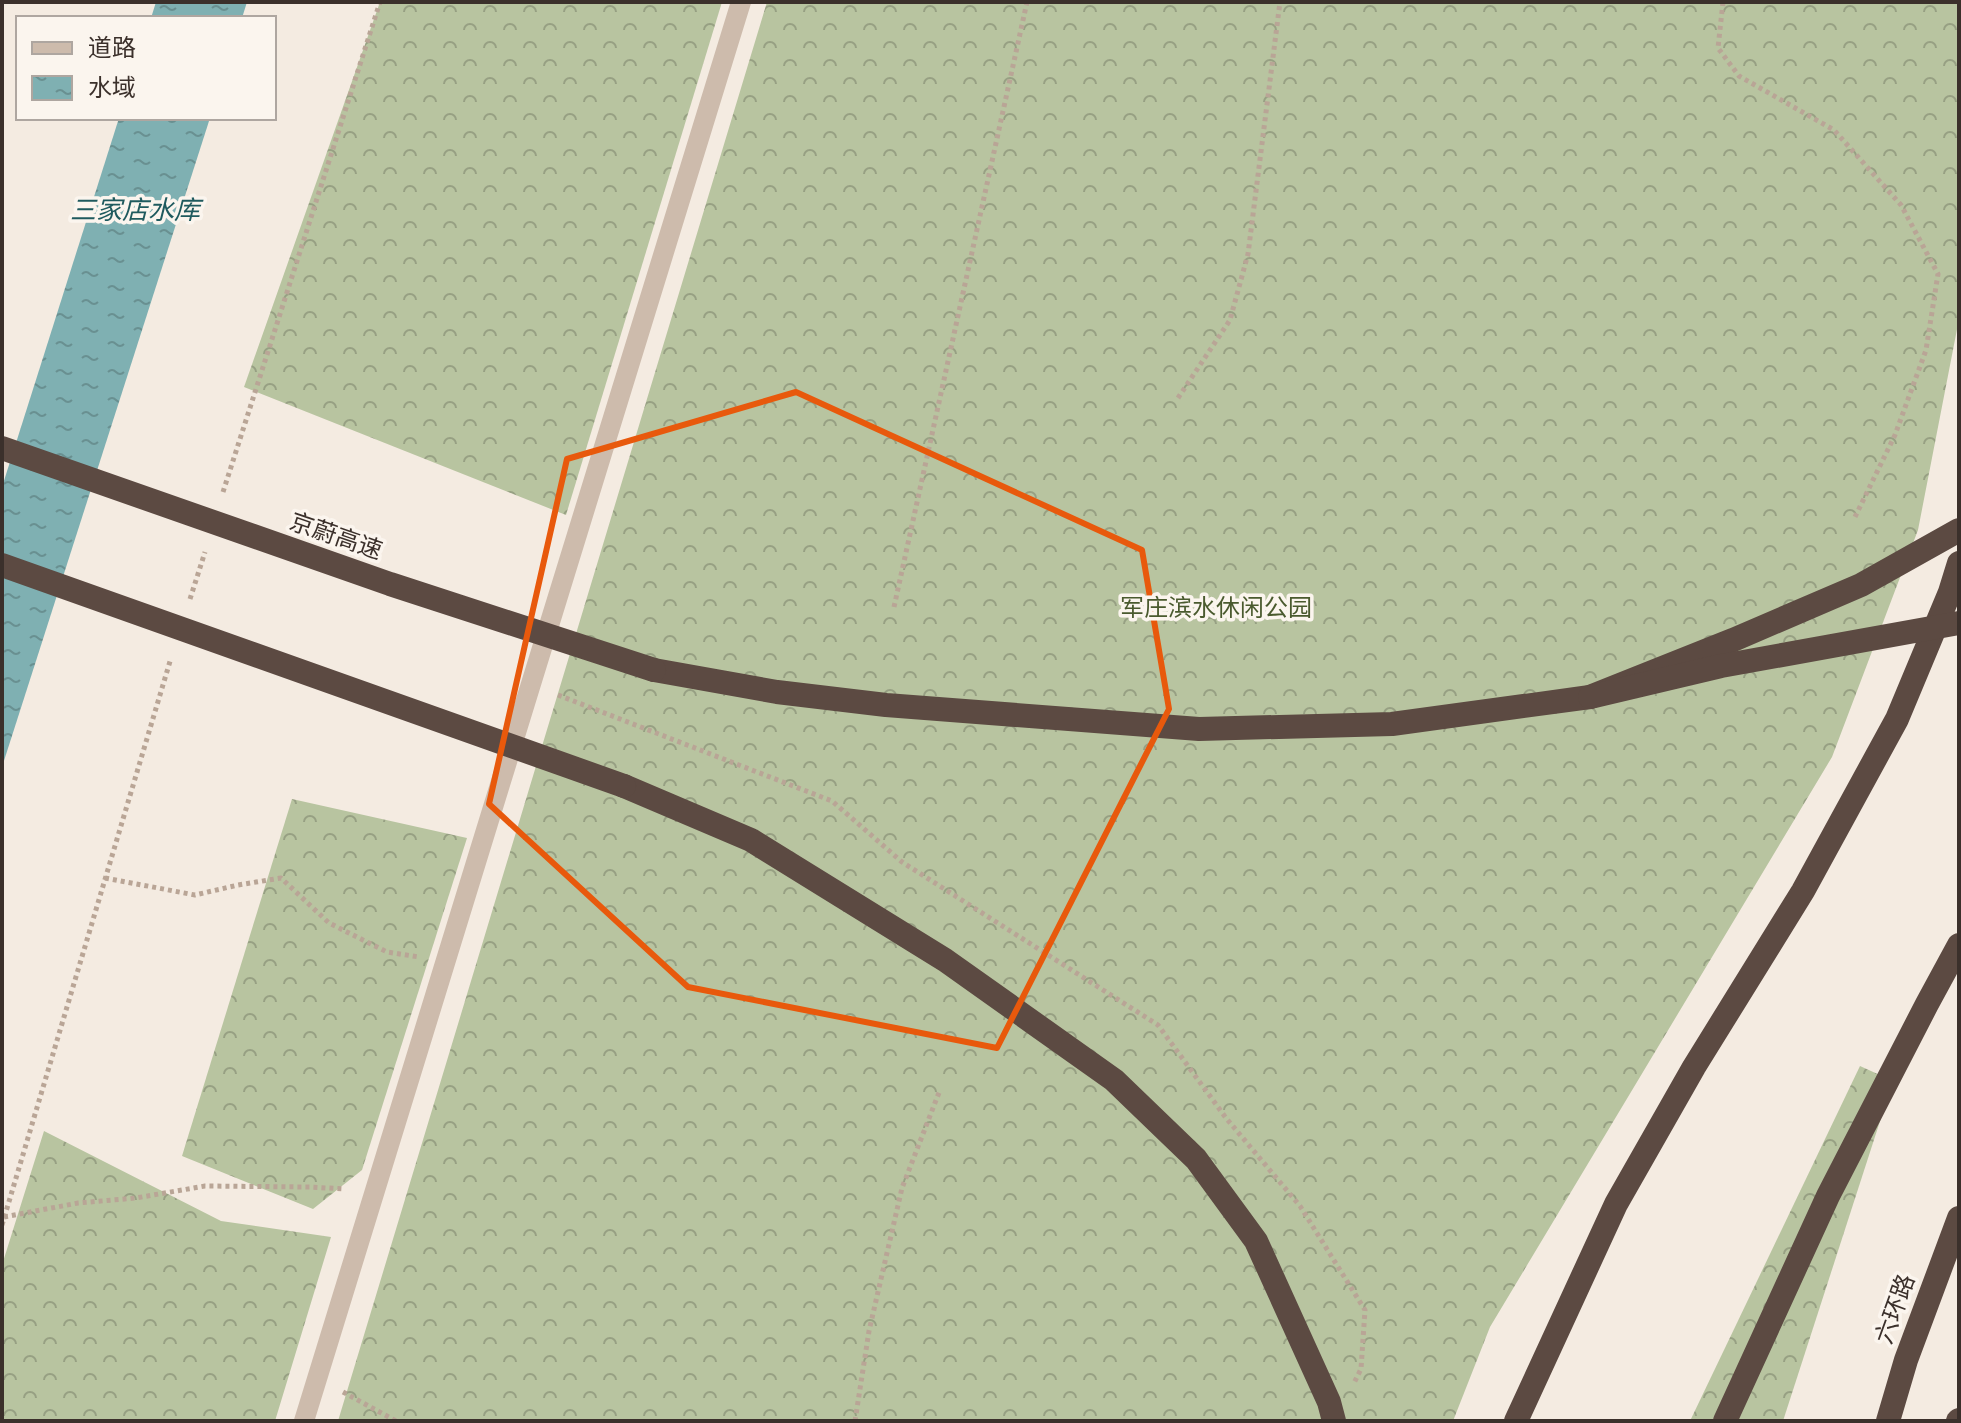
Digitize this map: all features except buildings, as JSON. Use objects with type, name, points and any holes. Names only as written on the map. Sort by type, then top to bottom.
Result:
[{"type":"highway","name":"京蔚高速","points":[[2,448],[390,584],[654,670],[777,692],[886,705],[1199,729],[1392,724],[1590,697]]},
{"type":"highway","points":[[1590,697],[1861,585],[1959,530]]},
{"type":"highway","points":[[1516,1421],[1616,1204],[1694,1067],[1803,891],[1897,719],[1959,563]]},
{"type":"highway","points":[[2,565],[624,786],[751,840],[945,960],[1114,1080],[1196,1159],[1256,1241],[1329,1402],[1334,1421]]},
{"type":"highway","points":[[1590,697],[1721,666],[1959,623]]},
{"type":"highway","points":[[1725,1421],[1828,1196],[1959,945]]},
{"type":"highway","name":"六环路","points":[[1888,1421],[1906,1360],[1959,1218]]},
{"type":"street","points":[[304,1421],[741,2]]},
{"type":"path","points":[[894,607],[1027,2]]},
{"type":"path","points":[[1178,398],[1230,320],[1248,254],[1280,2]]},
{"type":"path","points":[[1723,2],[1718,48],[1739,76],[1834,130],[1901,205],[1938,274],[1926,350],[1895,435],[1854,519]]},
{"type":"path","points":[[105,878],[195,895],[281,878],[329,923],[387,952],[446,961]]},
{"type":"path","points":[[855,1421],[869,1331],[902,1188],[940,1090]]},
{"type":"path","points":[[4,1217],[78,1203],[136,1198],[205,1186],[310,1187],[375,1192]]},
{"type":"path","points":[[317,1378],[396,1421]]},
{"type":"highlighted area","points":[[796,392],[1142,550],[1169,709],[997,1048],[688,987],[489,804],[567,459]]},
{"type":"green space","points":[[380,2],[722,2],[566,515],[244,387]]},
{"type":"green space","name":"军庄滨水休闲公园","points":[[767,2],[1959,2],[1959,319],[1918,530],[1832,757],[1490,1327],[1453,1421],[338,1421]]},
{"type":"green space","points":[[292,799],[467,838],[362,1170],[313,1209],[182,1156]]},
{"type":"green space","points":[[1860,1066],[1893,1081],[1783,1421],[1690,1421]]},
{"type":"green space","points":[[44,1131],[221,1221],[331,1237],[275,1421],[2,1421],[2,1265]]},
{"type":"water","points":[[156,2],[247,2],[243,16],[152,16]]},
{"type":"water","name":"三家店水库","points":[[118,120],[209,120],[2,767],[2,487]]}]
